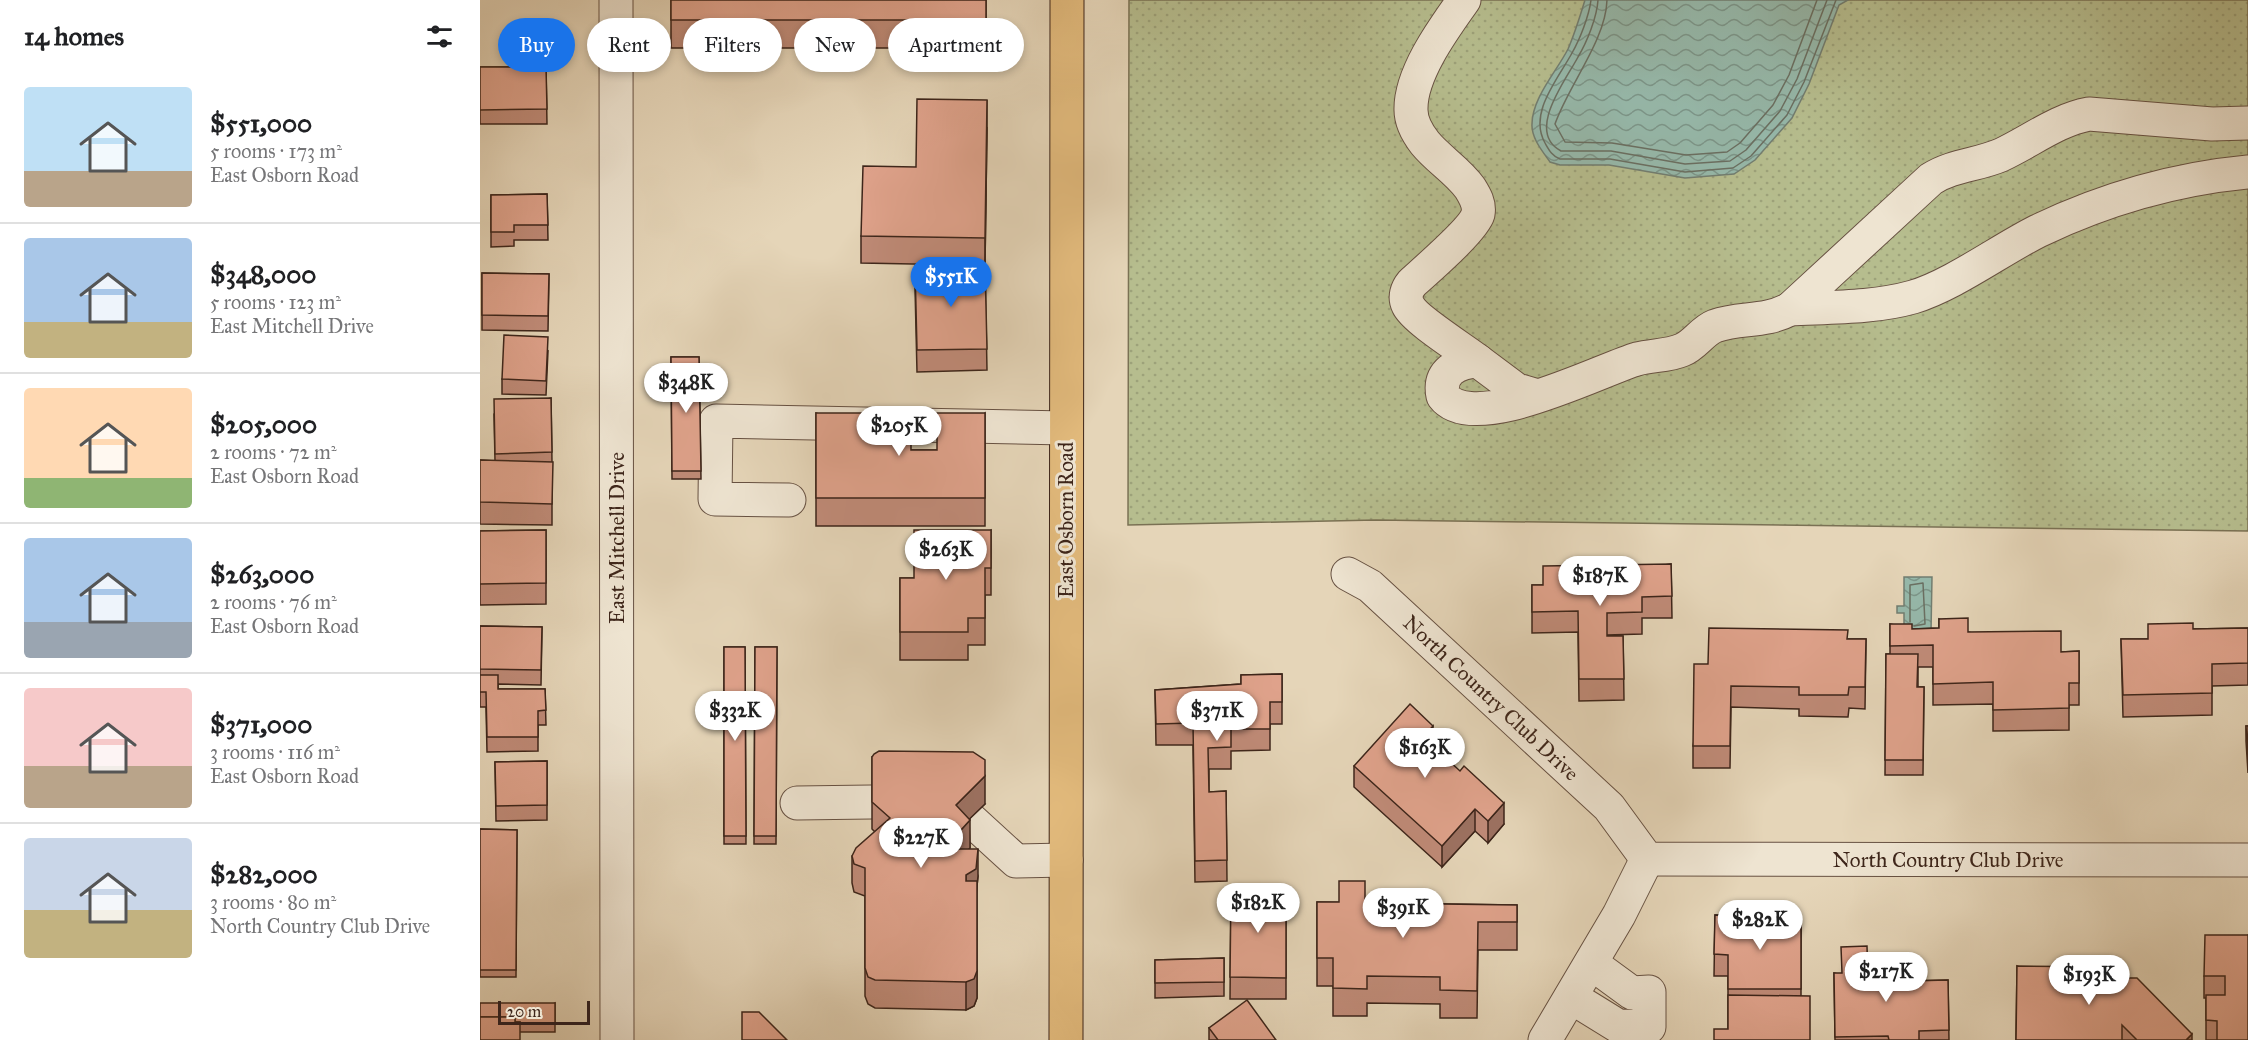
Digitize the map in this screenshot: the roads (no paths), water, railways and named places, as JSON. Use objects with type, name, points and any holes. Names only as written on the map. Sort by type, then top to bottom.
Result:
[{"type":"main road","name":"East Osborn Road","points":[[1066,1040],[1067,0]]},
{"type":"street","name":"East Mitchell Drive","points":[[616,0],[617,1040]]},
{"type":"street","points":[[1464,0],[1431,50],[1418,78],[1410,108],[1412,120],[1421,138],[1469,186],[1478,206],[1477,216],[1448,250],[1412,282],[1407,288],[1406,297],[1414,313],[1517,390],[1538,396]]},
{"type":"street","points":[[1478,361],[1465,362],[1446,374],[1442,390],[1447,401],[1469,408],[1491,407],[1538,396],[1582,382],[1637,359],[1683,350],[1714,327],[1766,320],[1790,309],[1931,179],[1953,168],[2000,156],[2071,118],[2089,114],[2212,124],[2248,123]]},
{"type":"street","points":[[1790,309],[1883,303],[1914,297],[2038,231],[2133,192],[2248,172]]},
{"type":"street","points":[[789,500],[715,499],[716,421],[1066,428]]},
{"type":"street","name":"North Country Club Drive","points":[[1348,574],[1370,586],[1609,807],[1647,859],[2248,860]]},
{"type":"street","points":[[797,803],[871,802]]},
{"type":"street","points":[[970,819],[1016,861],[1066,860]]},
{"type":"street","points":[[1545,1040],[1592,963],[1647,859]]},
{"type":"street","points":[[1571,997],[1618,1026],[1649,1027],[1649,992],[1632,993],[1592,963]]},
{"type":"water","points":[[1585,0],[1848,0],[1839,5],[1809,84],[1792,118],[1755,160],[1734,174],[1685,178],[1609,165],[1560,165],[1550,162],[1538,144],[1532,129],[1536,104],[1568,49]]},
{"type":"water","points":[[1904,577],[1932,577],[1931,632],[1904,632],[1904,613],[1897,613],[1897,606],[1904,606]]}]
